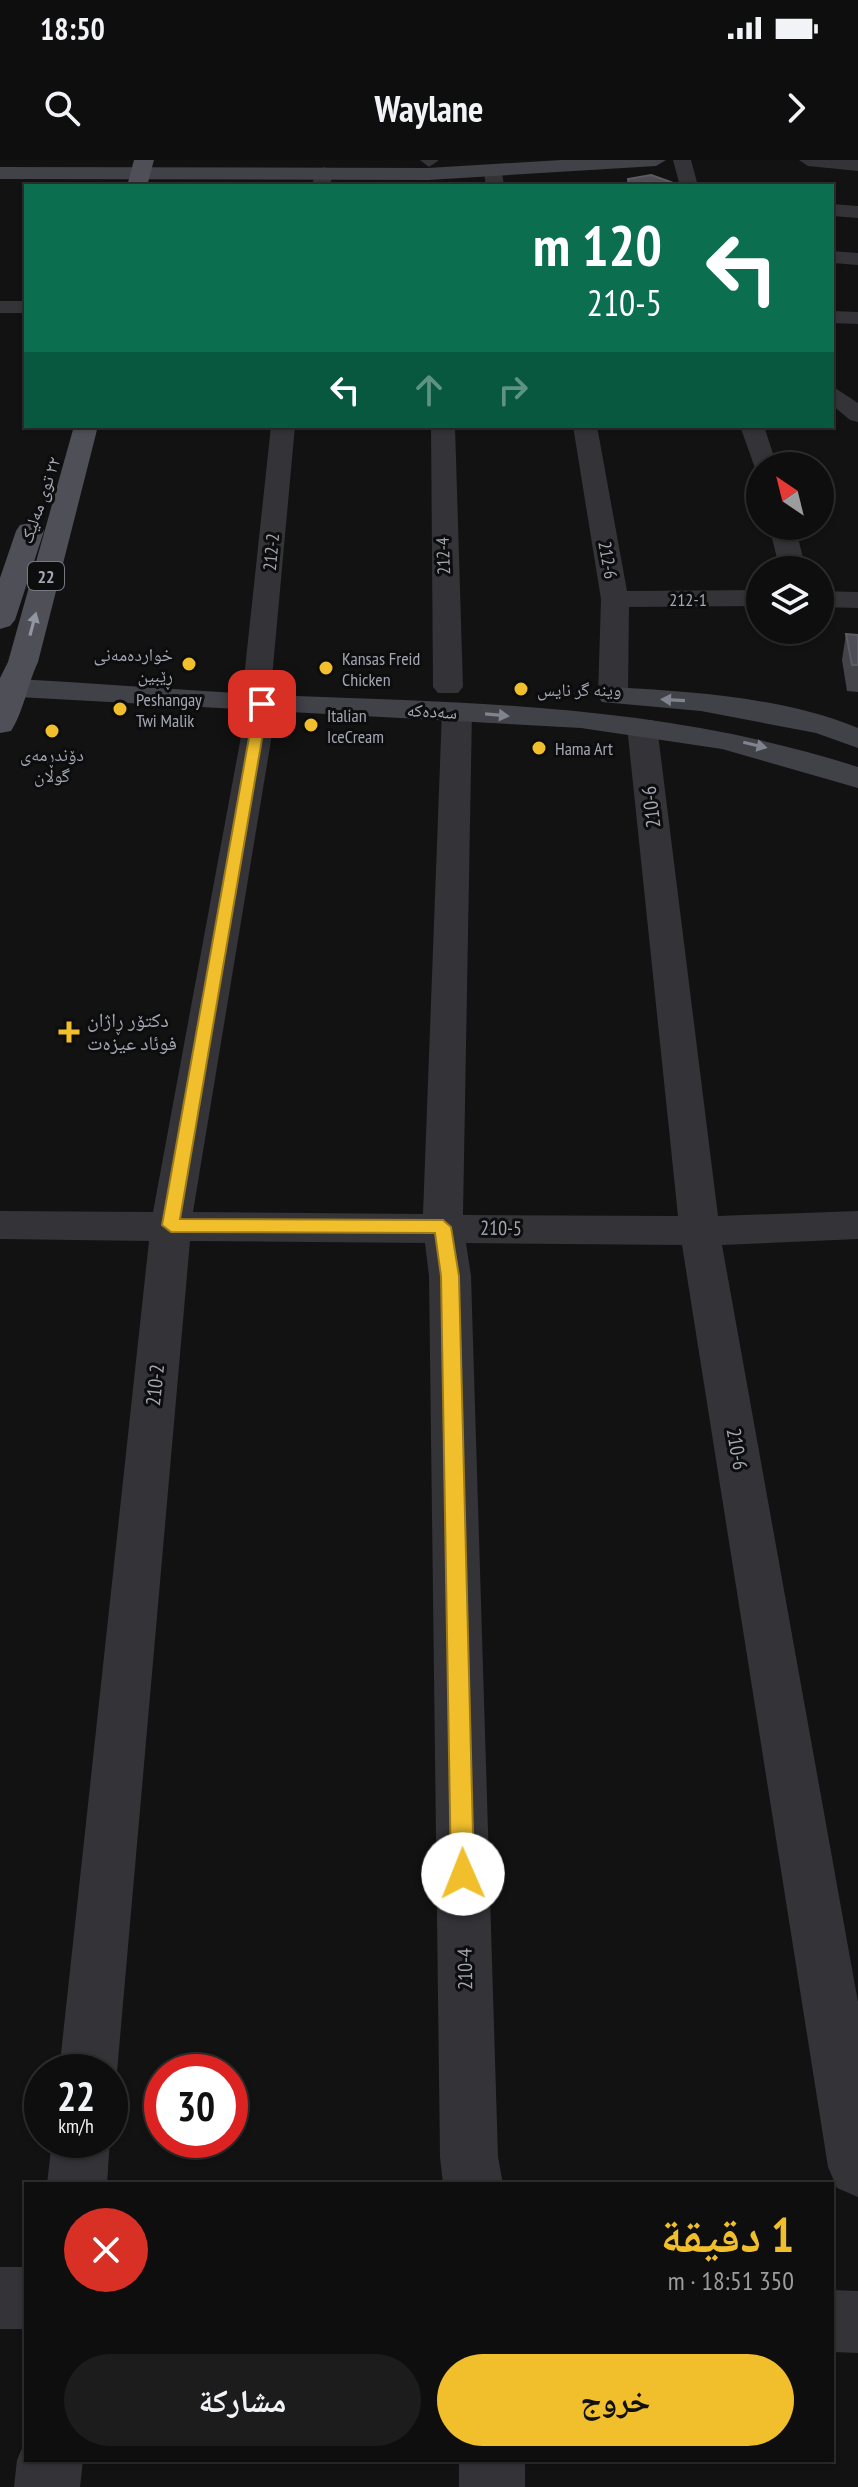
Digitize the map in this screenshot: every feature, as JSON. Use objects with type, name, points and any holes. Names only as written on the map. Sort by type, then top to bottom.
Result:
[{"type":"main road","points":[[1,173],[149,170],[304,160],[429,170],[494,179],[610,162],[656,160]]},
{"type":"main road","points":[[149,170],[322,180],[429,170],[462,160]]},
{"type":"main road","name":"٢٢ توی مەلیک","points":[[0,620],[64,428]]},
{"type":"main road","name":"٢٢ توی مەلیک","points":[[0,724],[8,674],[85,428]]},
{"type":"main road","name":"سەدەکە","points":[[8,674],[627,711],[755,744],[858,778]]},
{"type":"main road","points":[[452,699],[627,711],[701,702],[824,725],[858,727]]},
{"type":"main road","points":[[824,725],[858,739]]},
{"type":"street","points":[[682,160],[688,184]]},
{"type":"street","points":[[808,160],[858,165]]},
{"type":"street","points":[[834,210],[858,212]]},
{"type":"street","points":[[834,257],[858,259]]},
{"type":"street","points":[[0,307],[24,307]]},
{"type":"street","points":[[834,317],[858,318]]},
{"type":"street","points":[[834,384],[858,386]]},
{"type":"street","points":[[834,395],[858,415]]},
{"type":"street","name":"212-2","points":[[260,691],[283,428]]},
{"type":"street","name":"212-4","points":[[443,428],[452,699],[443,1227]]},
{"type":"street","name":"212-6","points":[[585,428],[615,599],[627,711]]},
{"type":"street","points":[[753,428],[760,452]]},
{"type":"street","name":"212-1","points":[[615,599],[746,598]]},
{"type":"street","points":[[834,599],[858,600]]},
{"type":"street","name":"210-2","points":[[90,2054],[171,1225],[260,691]]},
{"type":"street","name":"210-6","points":[[627,711],[700,1231],[858,2167]]},
{"type":"street","name":"210-5","points":[[0,1225],[700,1231],[858,1225]]},
{"type":"street","name":"210-4","points":[[443,1227],[450,1276],[468,2141],[473,2182]]},
{"type":"street","points":[[77,2182],[79,2158]]},
{"type":"street","points":[[0,2298],[24,2298]]},
{"type":"street","points":[[834,2321],[858,2322]]},
{"type":"street","points":[[47,2487],[50,2462]]},
{"type":"street","points":[[492,2462],[492,2487]]},
{"type":"building","points":[[651,175],[671,182],[629,184],[628,179]]},
{"type":"building","points":[[846,634],[858,635],[858,665],[852,665]]},
{"type":"place","name":"خواردە‌مە‌نی ڕێبین","points":[[189,664]]},
{"type":"place","name":"Kansas Freid Chicken","points":[[326,668]]},
{"type":"place","name":"وینه گر نایس","points":[[521,689]]},
{"type":"place","name":"Peshangay Twi Malik","points":[[120,709]]},
{"type":"place","name":"Italian IceCream","points":[[311,725]]},
{"type":"place","name":"دۆندرمەی گوڵان","points":[[52,731]]},
{"type":"place","name":"Hama Art","points":[[539,748]]},
{"type":"place","name":"دکتۆر ڕاژان فوئاد عیزەت","points":[[69,1032]]},
{"type":"route","points":[[262,704],[171,1225],[443,1227],[450,1276],[463,1874]]}]
